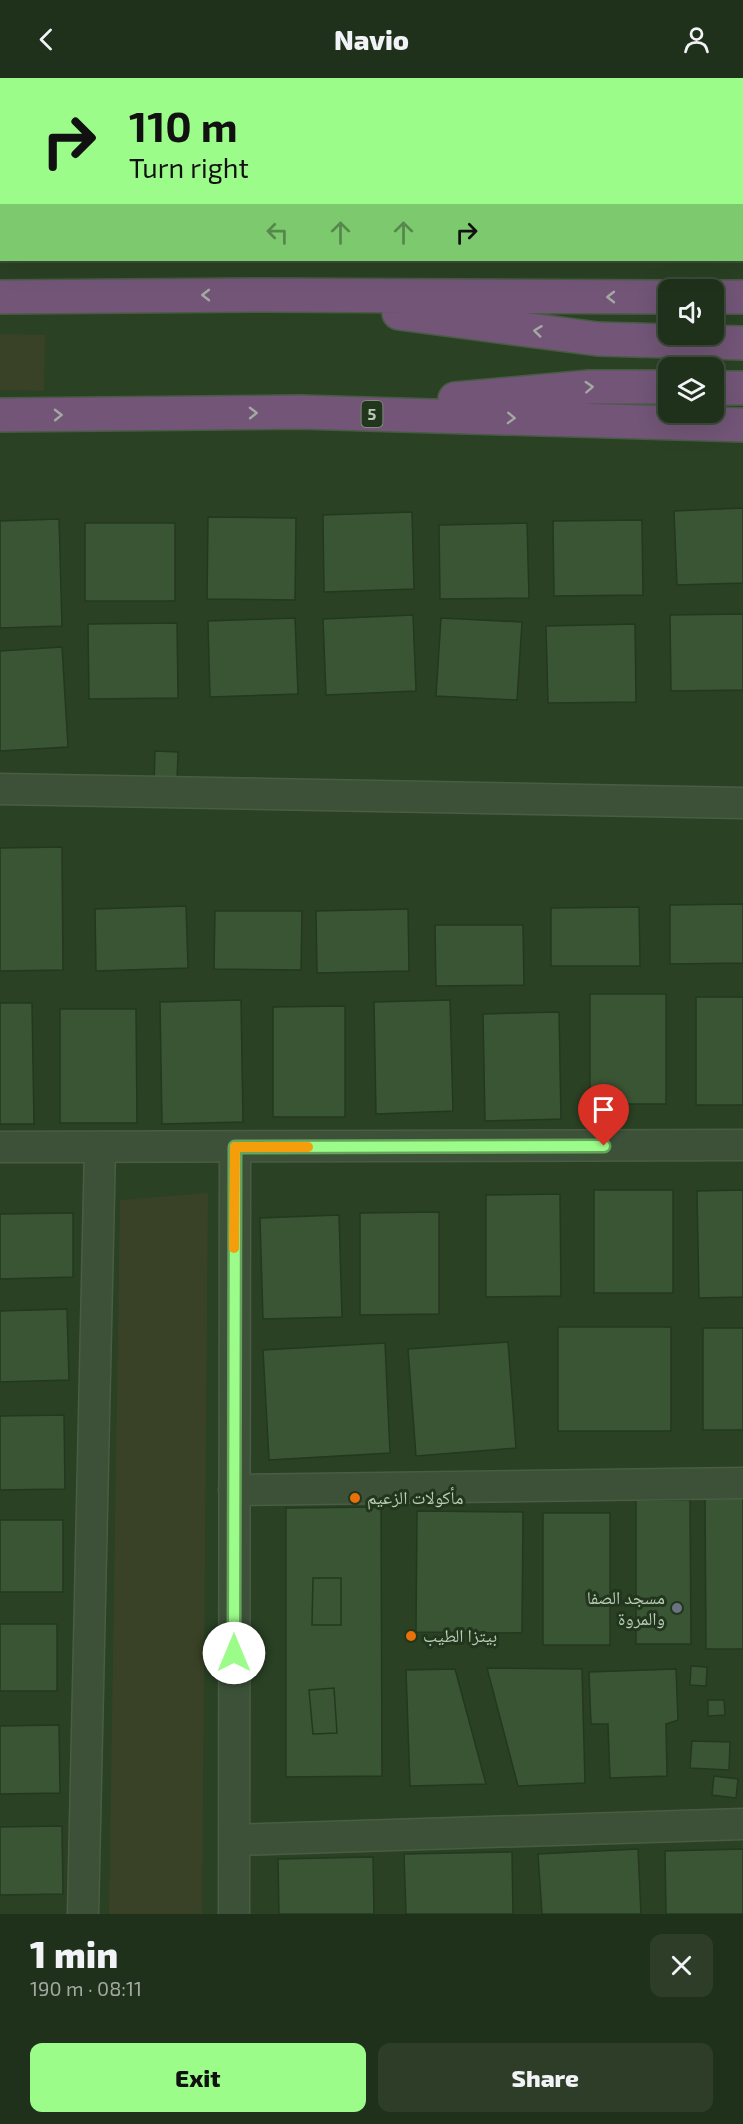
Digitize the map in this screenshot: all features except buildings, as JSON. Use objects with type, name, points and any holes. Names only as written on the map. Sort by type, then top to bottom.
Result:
[{"type":"highway","points":[[257,295],[598,339],[743,343]]},
{"type":"highway","points":[[0,297],[257,295],[658,297]]},
{"type":"highway","points":[[724,297],[743,297]]},
{"type":"highway","name":"5","points":[[300,412],[590,387],[658,387]]},
{"type":"highway","points":[[724,388],[743,388]]},
{"type":"highway","name":"5","points":[[0,415],[300,412],[743,425]]},
{"type":"street","points":[[0,789],[743,803]]},
{"type":"street","points":[[0,1148],[743,1145]]},
{"type":"street","points":[[83,1914],[100,1147]]},
{"type":"street","points":[[234,1914],[235,1147]]},
{"type":"street","points":[[234,1490],[743,1483]]},
{"type":"street","points":[[234,1840],[743,1824]]},
{"type":"green space","points":[[0,334],[45,335],[44,391],[0,390]]},
{"type":"green space","points":[[208,1193],[202,1914],[109,1914],[120,1200]]},
{"type":"slow traffic","points":[[234,1248],[235,1147],[308,1147]]},
{"type":"place","name":"مأكولات الزعيم","points":[[355,1498]]},
{"type":"place","name":"مسجد الصفا والمروة","points":[[677,1608]]},
{"type":"place","name":"بيتزا الطيب","points":[[411,1636]]},
{"type":"route","points":[[234,1653],[235,1147],[604,1146]]}]
